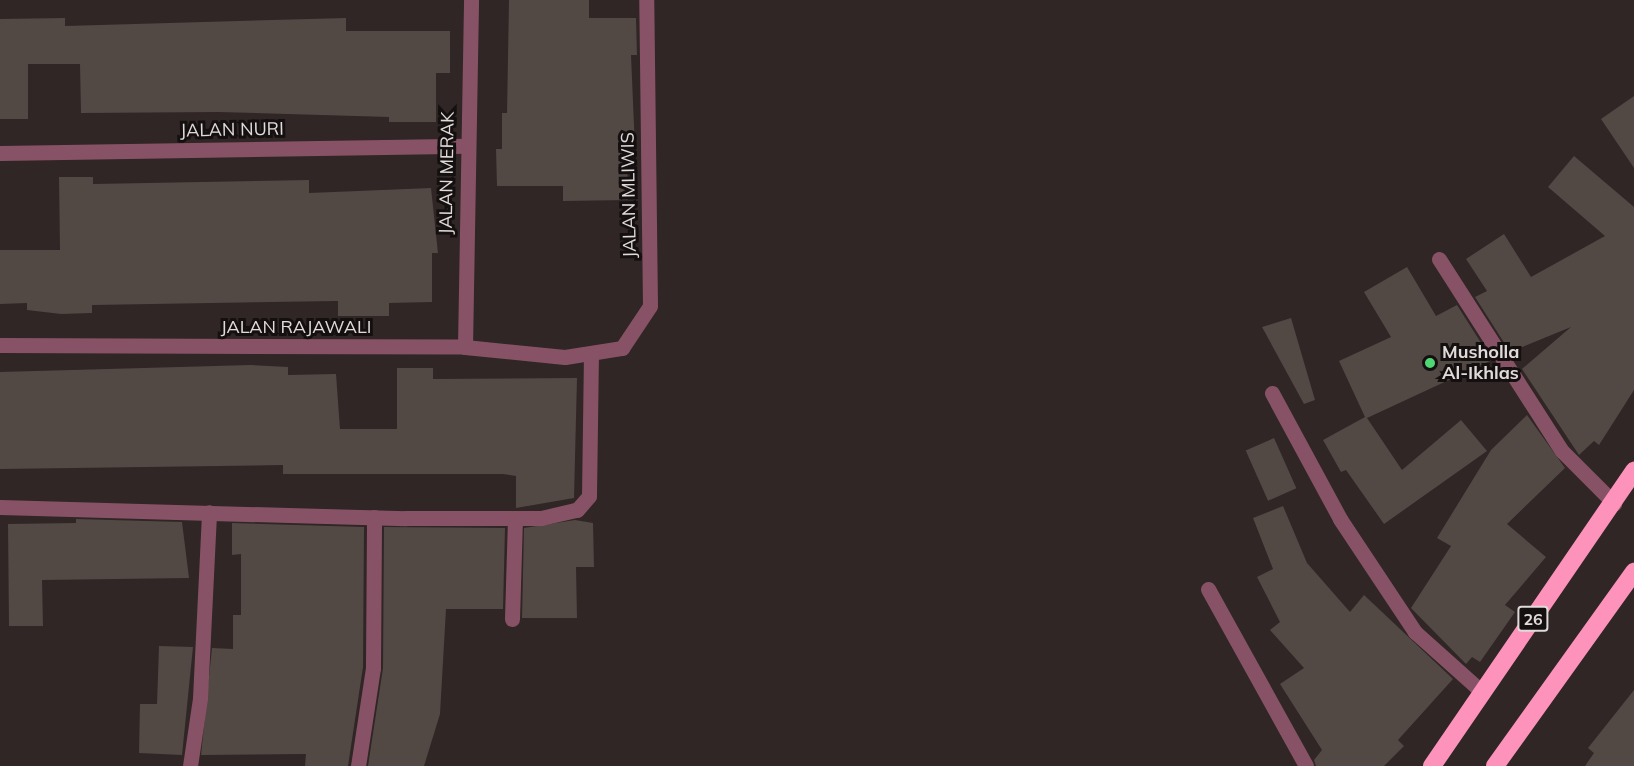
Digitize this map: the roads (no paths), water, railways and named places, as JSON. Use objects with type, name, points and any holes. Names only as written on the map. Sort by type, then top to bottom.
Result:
[{"type":"highway","name":"26","points":[[1432,766],[1634,471]]},
{"type":"highway","points":[[1495,766],[1634,572]]},
{"type":"street","name":"JALAN MERAK","points":[[465,347],[466,146],[471,0]]},
{"type":"street","name":"JALAN MLIWIS","points":[[591,356],[632,341],[650,306],[646,0]]},
{"type":"street","name":"JALAN NURI","points":[[0,153],[466,146]]},
{"type":"street","points":[[1439,259],[1562,451],[1614,502]]},
{"type":"street","name":"JALAN RAJAWALI","points":[[0,345],[465,347],[591,356]]},
{"type":"street","points":[[0,507],[374,517],[515,518],[577,510],[589,496],[591,356]]},
{"type":"street","points":[[1272,393],[1340,519],[1415,632],[1482,692]]},
{"type":"street","points":[[190,766],[201,698],[209,512]]},
{"type":"street","points":[[358,766],[373,668],[374,517]]},
{"type":"street","points":[[512,619],[515,518]]},
{"type":"street","points":[[1208,589],[1306,766]]},
{"type":"place","name":"Musholla Al-Ikhlas","points":[[1430,363]]}]
